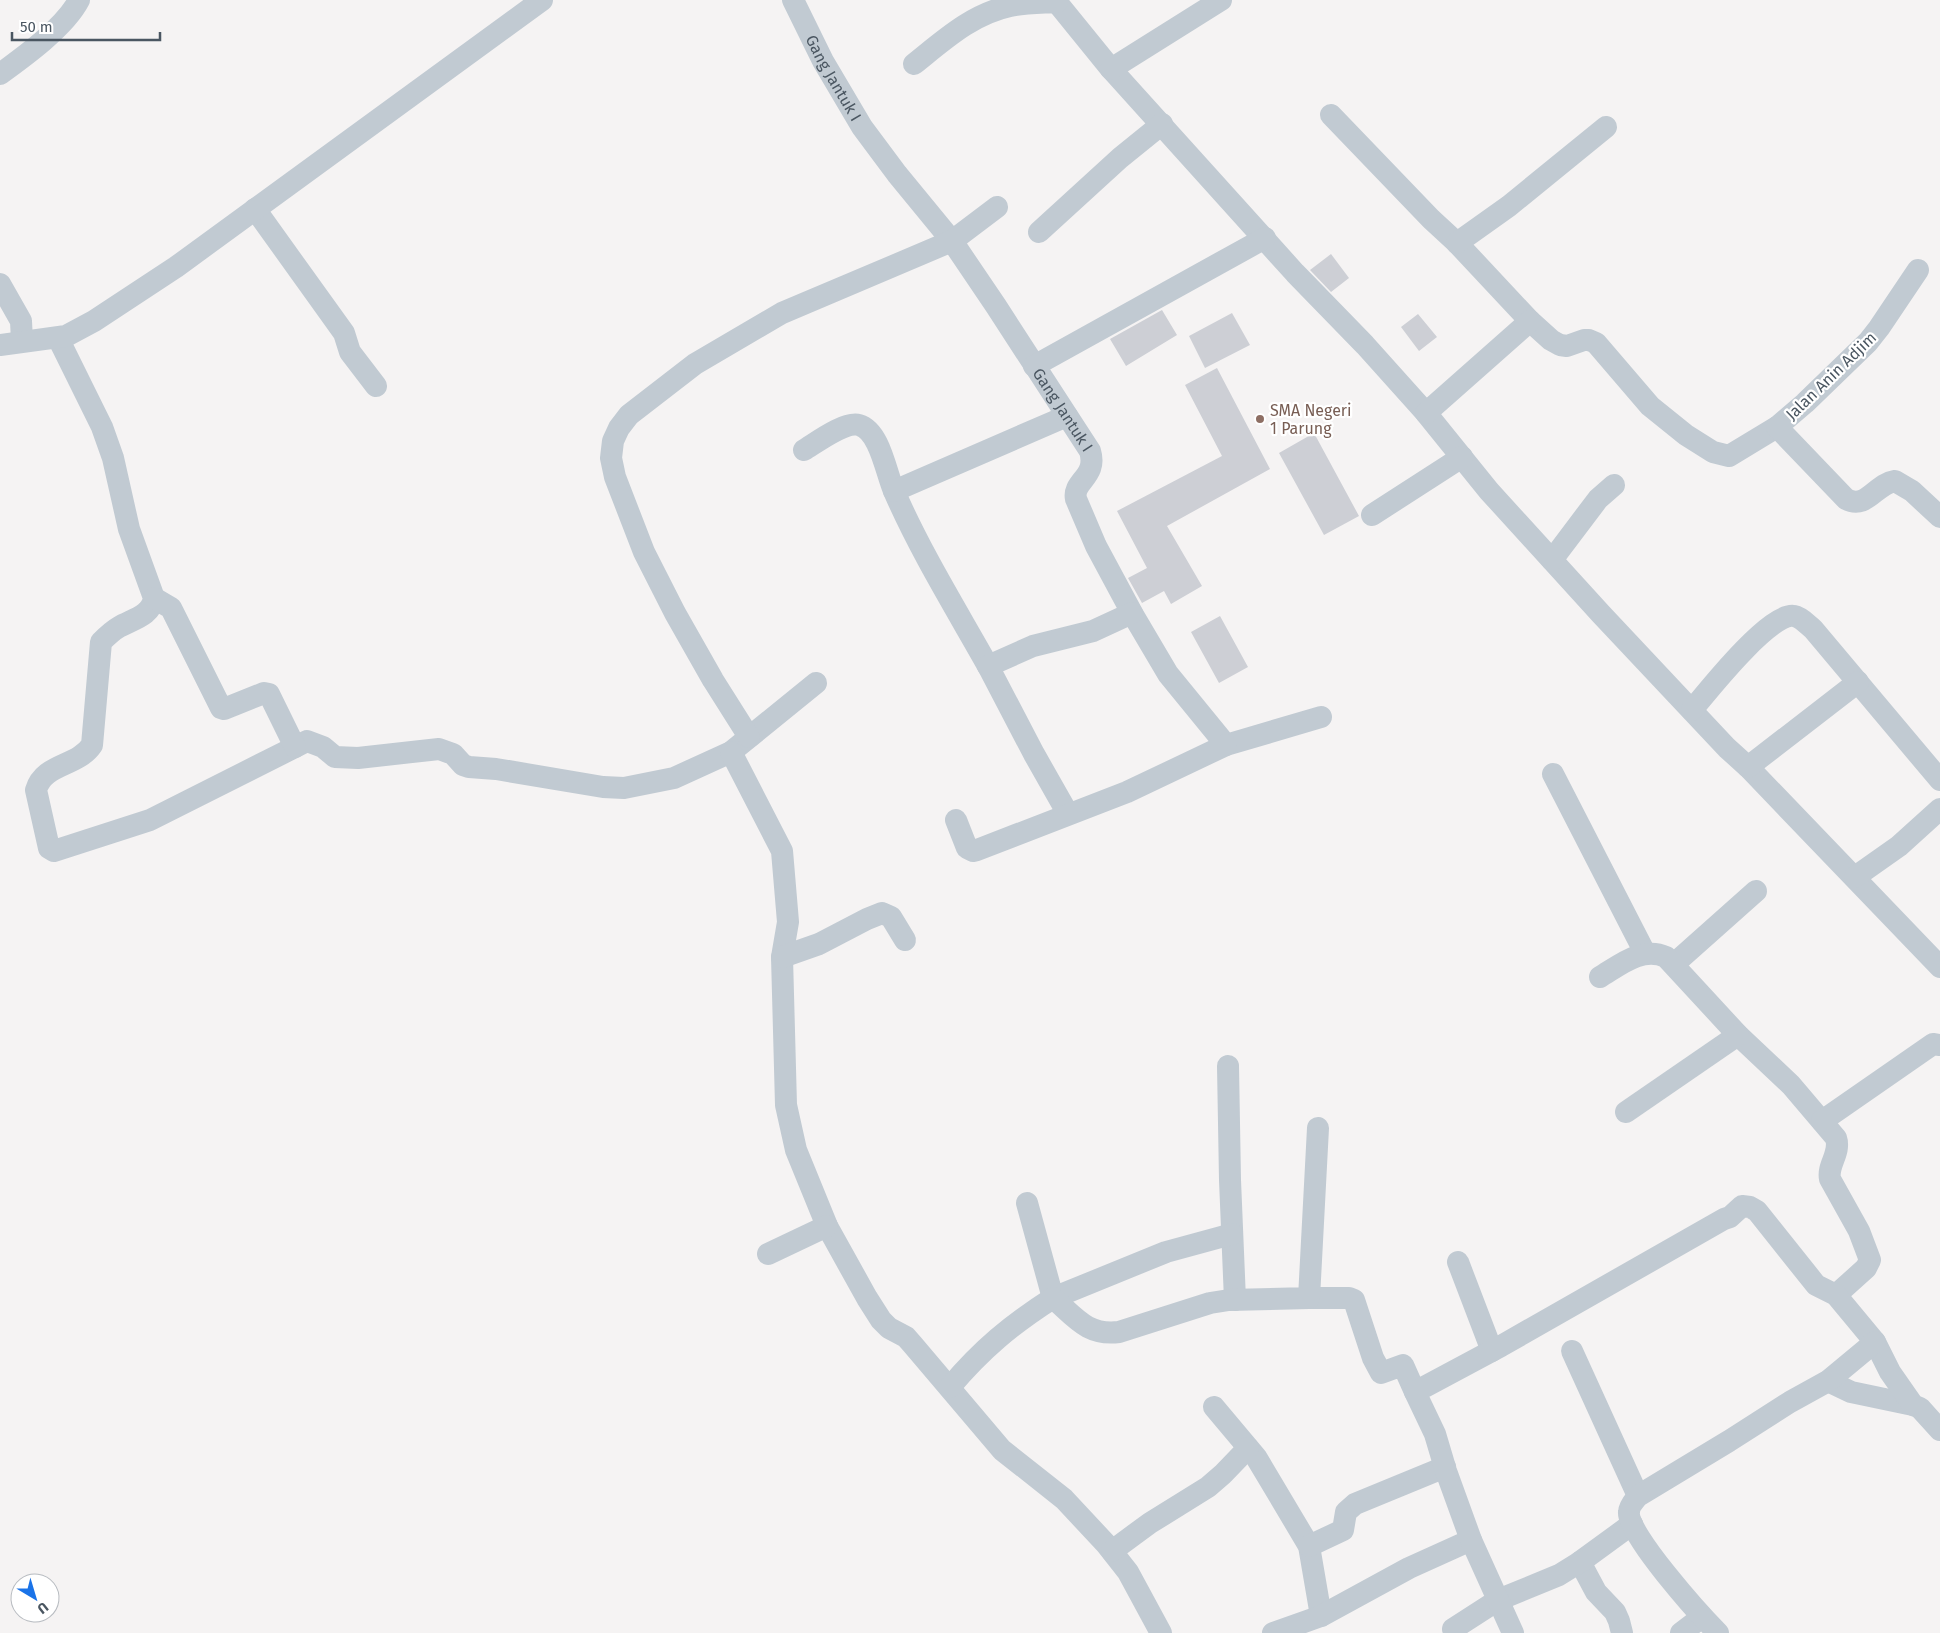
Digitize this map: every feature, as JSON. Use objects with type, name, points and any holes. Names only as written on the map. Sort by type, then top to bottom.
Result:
[{"type":"street","points":[[0,74],[21,59],[68,17],[79,0]]},
{"type":"street","points":[[0,344],[58,338],[83,328],[128,300],[542,0]]},
{"type":"street","name":"Gang Jantuk I","points":[[793,0],[823,61],[862,126],[897,174],[952,240],[1090,451],[1093,461],[1091,468],[1076,491],[1076,499],[1096,546],[1168,674],[1226,745]]},
{"type":"street","points":[[1111,69],[1221,0]]},
{"type":"street","points":[[914,64],[970,21],[1012,6],[1056,1],[1111,69],[1295,273],[1365,345],[1552,560],[1692,710],[1940,967]]},
{"type":"street","points":[[1331,115],[1457,243],[1530,321],[1551,340],[1560,345],[1572,345],[1584,340],[1593,340],[1650,406],[1686,435],[1713,452],[1724,456],[1733,454],[1777,427]]},
{"type":"street","points":[[1039,232],[1120,158],[1162,124]]},
{"type":"street","points":[[1457,243],[1509,206],[1606,127]]},
{"type":"street","points":[[749,737],[713,680],[675,613],[644,552],[616,477],[611,458],[613,441],[619,428],[629,416],[695,364],[782,313],[952,240],[998,207]]},
{"type":"street","points":[[255,209],[344,332],[350,352],[376,386]]},
{"type":"street","points":[[1034,366],[1265,238]]},
{"type":"street","name":"Jalan Anin Adjim","points":[[1918,270],[1868,342],[1805,403],[1777,427],[1846,499],[1852,502],[1861,501],[1881,487],[1895,481],[1912,491],[1940,517]]},
{"type":"street","points":[[0,284],[22,321],[22,341]]},
{"type":"street","points":[[1426,413],[1530,321]]},
{"type":"street","points":[[58,338],[102,427],[113,458],[129,529],[154,598],[153,606],[147,612],[117,628],[101,642],[92,746],[70,762],[46,773],[38,781],[36,790],[49,848],[54,852],[150,820],[307,741],[323,747],[335,757],[358,758],[439,749],[453,754],[463,765],[469,767],[496,769],[603,787],[624,788],[674,778],[730,752],[816,684]]},
{"type":"street","points":[[894,491],[1067,416]]},
{"type":"street","points":[[804,450],[851,424],[858,425],[869,431],[875,440],[894,491],[934,571],[1068,814]]},
{"type":"street","points":[[1372,514],[1462,458]]},
{"type":"street","points":[[1552,560],[1598,499],[1614,485]]},
{"type":"street","points":[[154,598],[171,608],[221,708],[224,710],[264,693],[269,694],[295,747]]},
{"type":"street","points":[[988,666],[1033,646],[1093,632],[1132,613]]},
{"type":"street","points":[[1692,710],[1738,655],[1783,618],[1793,616],[1813,629],[1940,780]]},
{"type":"street","points":[[1748,767],[1858,682]]},
{"type":"street","points":[[956,820],[967,848],[973,851],[1127,792],[1226,745],[1322,717]]},
{"type":"street","points":[[730,752],[782,851],[788,922],[782,956],[786,1097],[789,1121],[796,1150],[827,1226],[866,1298],[881,1320],[889,1328],[910,1341],[950,1387],[978,1424],[1002,1450],[1064,1499],[1112,1551],[1128,1572],[1162,1633]]},
{"type":"street","points":[[1553,774],[1645,953]]},
{"type":"street","points":[[1855,877],[1898,846],[1940,809]]},
{"type":"street","points":[[1674,964],[1756,891]]},
{"type":"street","points":[[782,956],[819,944],[882,913],[891,917],[905,940]]},
{"type":"street","points":[[1600,977],[1630,958],[1645,953],[1658,953],[1666,957],[1738,1035],[1791,1085],[1822,1121],[1838,1143],[1828,1173],[1830,1179],[1859,1231],[1870,1260],[1866,1268],[1836,1295]]},
{"type":"street","points":[[1626,1112],[1738,1035]]},
{"type":"street","points":[[1822,1121],[1932,1044],[1940,1045]]},
{"type":"street","points":[[1228,1066],[1235,1300]]},
{"type":"street","points":[[1309,1298],[1318,1128]]},
{"type":"street","points":[[1027,1203],[1053,1298],[1092,1331],[1106,1334],[1119,1332],[1210,1303],[1235,1300],[1350,1298],[1356,1301],[1373,1358],[1380,1373],[1403,1365],[1435,1434],[1444,1467],[1471,1540],[1512,1633]]},
{"type":"street","points":[[1415,1392],[1492,1351],[1730,1217],[1742,1206],[1750,1206],[1757,1212],[1816,1285],[1836,1295],[1875,1342],[1890,1372],[1913,1406]]},
{"type":"street","points":[[768,1254],[827,1226]]},
{"type":"street","points":[[950,1387],[971,1362],[1015,1323],[1053,1298],[1166,1252],[1232,1234]]},
{"type":"street","points":[[1458,1262],[1492,1351]]},
{"type":"street","points":[[1718,1633],[1702,1617],[1654,1559],[1632,1524],[1628,1513],[1638,1496],[1790,1402],[1828,1381],[1875,1342]]},
{"type":"street","points":[[1572,1351],[1638,1496]]},
{"type":"street","points":[[1828,1381],[1851,1392],[1920,1408],[1940,1430]]},
{"type":"street","points":[[1214,1407],[1248,1448],[1278,1492],[1291,1518],[1309,1546],[1321,1616]]},
{"type":"street","points":[[1112,1551],[1150,1523],[1208,1487],[1248,1448]]},
{"type":"street","points":[[1309,1546],[1343,1530],[1347,1511],[1355,1504],[1444,1467]]},
{"type":"street","points":[[1453,1629],[1498,1600],[1559,1575],[1632,1524]]},
{"type":"street","points":[[1273,1633],[1321,1616],[1409,1568],[1471,1540]]},
{"type":"street","points":[[1580,1562],[1596,1592],[1615,1612],[1620,1621],[1622,1633]]},
{"type":"street","points":[[1681,1633],[1702,1617]]},
{"type":"building","points":[[1331,254],[1349,278],[1331,292],[1310,270]]},
{"type":"building","points":[[1162,310],[1177,335],[1126,366],[1110,339]]},
{"type":"building","points":[[1232,313],[1250,345],[1205,368],[1189,336]]},
{"type":"building","points":[[1418,314],[1437,337],[1419,351],[1401,327]]},
{"type":"building","points":[[1217,368],[1270,469],[1167,526],[1202,586],[1171,604],[1164,591],[1142,603],[1128,578],[1147,568],[1117,511],[1222,456],[1185,385]]},
{"type":"building","points":[[1314,433],[1359,516],[1324,535],[1279,453]]},
{"type":"building","points":[[1220,616],[1248,667],[1219,683],[1191,632]]},
{"type":"place","name":"SMA Negeri 1 Parung","points":[[1260,419]]}]
